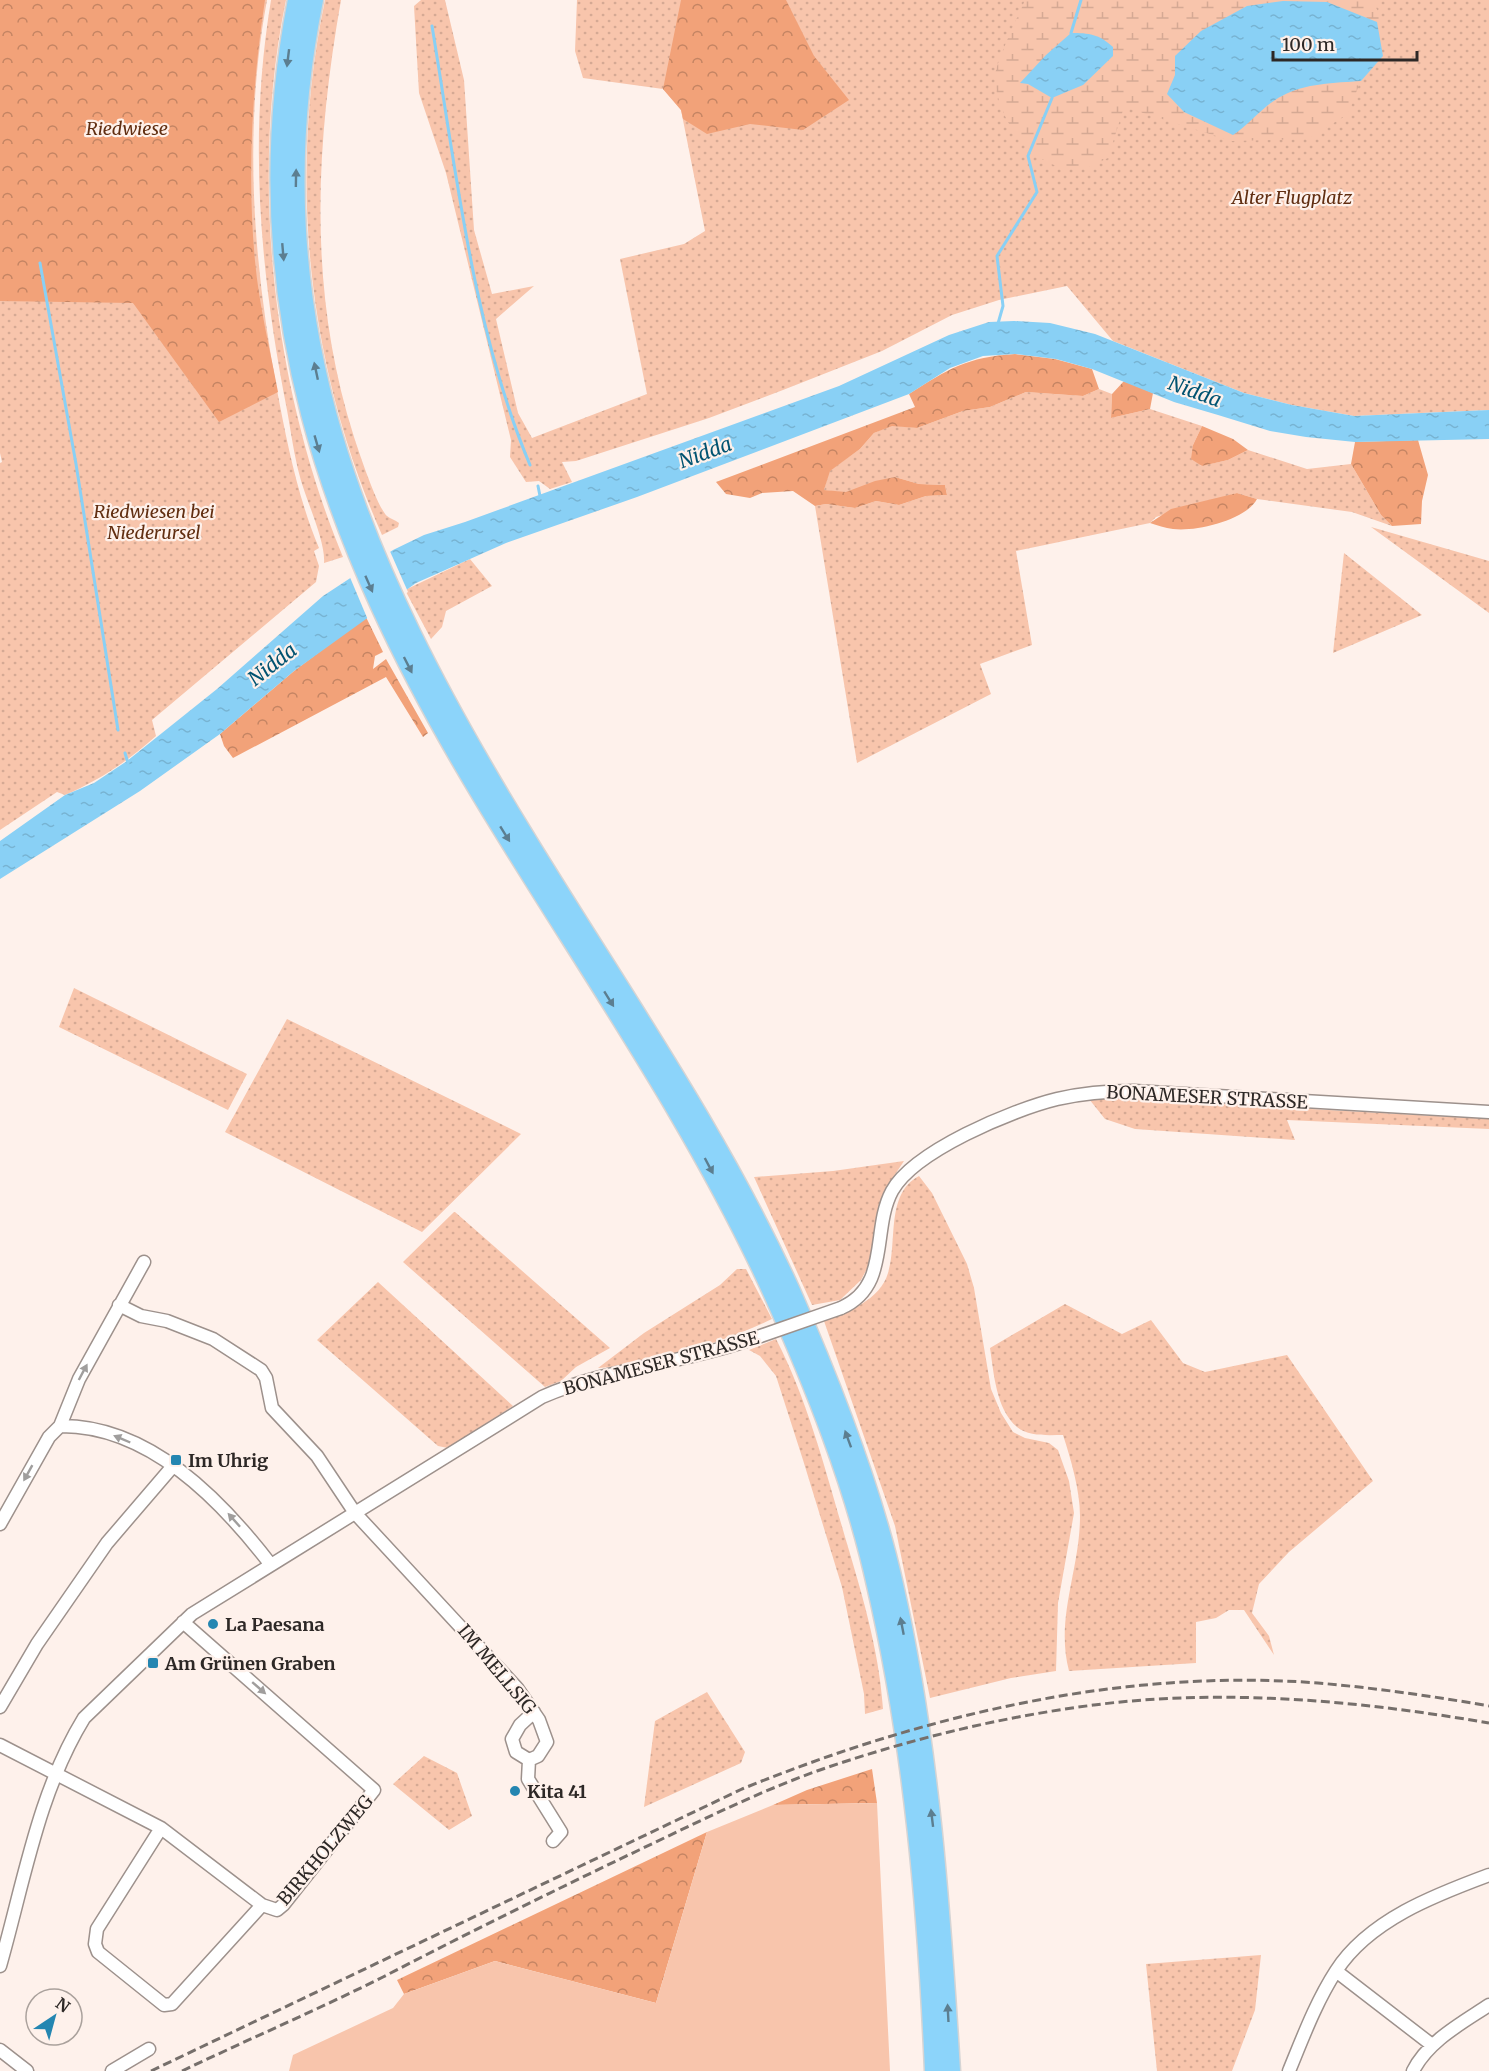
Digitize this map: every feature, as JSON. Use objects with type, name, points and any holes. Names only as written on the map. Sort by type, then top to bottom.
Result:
[{"type":"highway","points":[[297,0],[283,92],[280,147],[281,234],[288,312],[309,416],[328,480],[477,789],[698,1146],[772,1293],[822,1416],[867,1549],[897,1694],[912,1784],[923,1892],[934,2071]]},
{"type":"highway","points":[[314,0],[300,94],[296,151],[297,234],[304,310],[327,417],[351,497],[364,551]]},
{"type":"highway","points":[[389,608],[429,669],[493,784],[652,1036],[715,1141],[760,1226],[818,1356],[856,1460],[883,1544],[903,1631],[926,1764],[935,1842],[951,2071]]},
{"type":"street","name":"BONAMESER STRASSE","points":[[0,1966],[55,1772],[84,1718],[183,1622],[505,1418],[550,1394],[592,1378],[708,1354],[841,1308],[857,1297],[875,1271],[885,1208],[892,1191],[908,1170],[958,1140],[1037,1104],[1074,1095],[1110,1091],[1489,1112]]},
{"type":"street","points":[[0,1524],[48,1437],[60,1426],[79,1379],[144,1263]]},
{"type":"street","name":"IM MELLSIG","points":[[119,1305],[141,1316],[167,1321],[213,1339],[261,1370],[266,1378],[272,1408],[317,1456],[355,1513],[482,1650],[534,1712],[543,1726],[547,1742],[538,1756],[529,1760]]},
{"type":"street","points":[[60,1426],[104,1431],[138,1446],[173,1466],[221,1506],[271,1565]]},
{"type":"street","points":[[0,1707],[37,1644],[107,1543],[173,1466]]},
{"type":"street","name":"BIRKHOLZWEG","points":[[161,1828],[97,1929],[95,1944],[98,1952],[164,2005],[172,2004],[262,1905],[277,1910],[283,1905],[374,1790],[183,1622]]},
{"type":"street","points":[[534,1712],[520,1725],[512,1739],[516,1752],[529,1760],[528,1779],[561,1832],[553,1841]]},
{"type":"street","points":[[0,1745],[161,1828],[262,1905]]},
{"type":"street","points":[[1289,2071],[1318,2003],[1336,1971],[1363,1941],[1398,1916],[1438,1893],[1489,1875]]},
{"type":"street","points":[[1336,1971],[1432,2045]]},
{"type":"street","points":[[1413,2071],[1420,2058],[1432,2045],[1489,2005]]},
{"type":"street","points":[[112,2071],[149,2049]]},
{"type":"street","points":[[0,2050],[20,2069]]},
{"type":"green space","name":"Riedwiesen bei Niederursel","points":[[0,0],[267,0],[255,97],[253,146],[257,244],[269,342],[281,410],[299,490],[319,548],[314,551],[319,566],[316,582],[152,720],[156,736],[124,762],[102,776],[65,795],[57,792],[0,830],[0,463],[2,462],[0,453]]},
{"type":"green space","name":"Riedwiese","points":[[0,0],[265,0],[254,97],[251,196],[257,277],[278,392],[219,422],[133,303],[0,301]]},
{"type":"green space","points":[[271,0],[286,0],[275,68],[269,138],[269,210],[274,282],[284,354],[299,424],[319,492],[343,557],[324,563],[322,544],[294,452],[264,256],[260,205],[260,103]]},
{"type":"green space","points":[[325,0],[341,0],[332,55],[322,165],[320,220],[323,274],[329,328],[339,383],[354,437],[378,502],[387,516],[399,523],[398,527],[382,535],[357,471],[337,406],[321,340],[312,272],[307,204],[307,136],[314,68]]},
{"type":"green space","name":"Alter Flugplatz","points":[[421,0],[445,0],[464,80],[474,230],[492,294],[534,286],[496,319],[518,413],[532,438],[647,394],[620,259],[684,244],[705,231],[681,110],[663,89],[583,78],[575,51],[577,0],[1489,0],[1489,410],[1354,416],[1292,405],[1244,393],[1113,341],[1067,286],[999,300],[952,315],[882,351],[709,418],[576,461],[562,462],[572,482],[550,489],[539,481],[526,482],[510,457],[511,440],[446,173],[419,93],[414,6]]},
{"type":"green space","points":[[681,0],[786,0],[814,56],[849,100],[803,130],[750,124],[707,134],[683,119],[681,110],[663,89]]},
{"type":"green space","points":[[1025,0],[1372,0],[1383,21],[1348,114],[1308,139],[1232,141],[1124,107],[1108,158],[1086,168],[1068,168],[1051,164],[1036,155],[1022,142],[1011,128],[997,94],[996,71]]},
{"type":"green space","points":[[1015,354],[1055,359],[1092,369],[1099,389],[1083,396],[1026,392],[990,407],[963,411],[917,428],[892,426],[874,433],[860,449],[830,471],[824,490],[846,492],[875,481],[895,477],[919,484],[945,485],[947,495],[926,496],[899,505],[876,501],[855,508],[826,504],[815,506],[793,491],[762,493],[750,498],[726,494],[716,482],[915,407],[909,394],[959,366],[984,358]]},
{"type":"green space","points":[[1124,381],[1153,393],[1150,409],[1111,418],[1112,394]]},
{"type":"green space","points":[[1099,389],[1112,394],[1111,418],[1150,409],[1202,426],[1193,445],[1201,466],[1228,460],[1248,450],[1307,469],[1351,464],[1381,515],[1392,526],[1352,512],[1257,499],[1237,493],[1156,517],[1150,523],[1016,551],[1032,645],[980,664],[991,694],[857,763],[815,506],[826,504],[855,508],[876,501],[899,505],[926,496],[947,495],[945,485],[919,484],[895,477],[846,493],[824,490],[829,471],[860,449],[874,433],[892,425],[917,428],[963,411],[990,407],[1026,392],[1083,396]]},
{"type":"green space","points":[[1202,426],[1233,439],[1248,450],[1228,460],[1202,466],[1191,459],[1193,445]]},
{"type":"green space","points":[[1418,440],[1428,475],[1422,501],[1421,524],[1392,526],[1381,515],[1351,464],[1355,442]]},
{"type":"green space","points":[[1237,493],[1257,499],[1232,519],[1194,529],[1170,529],[1150,523],[1171,509]]},
{"type":"green space","points":[[1371,527],[1489,561],[1489,613]]},
{"type":"green space","points":[[1344,553],[1422,615],[1333,653]]},
{"type":"green space","points":[[470,559],[492,586],[446,611],[442,627],[431,639],[405,590]]},
{"type":"green space","points":[[366,617],[383,652],[375,656],[373,669],[386,659],[428,733],[423,737],[386,677],[233,758],[224,746],[220,734],[294,671]]},
{"type":"green space","points":[[74,988],[247,1074],[228,1110],[59,1027]]},
{"type":"green space","points":[[287,1019],[521,1134],[422,1232],[225,1132]]},
{"type":"green space","points":[[1114,1098],[1489,1119],[1489,1129],[1287,1120],[1295,1140],[1135,1129],[1105,1119],[1089,1099]]},
{"type":"green space","points":[[904,1161],[884,1191],[877,1218],[876,1241],[869,1265],[861,1280],[840,1300],[812,1305],[754,1177],[833,1171]]},
{"type":"green space","points":[[919,1176],[932,1193],[967,1264],[974,1288],[991,1389],[1001,1413],[1013,1432],[1025,1438],[1049,1443],[1058,1450],[1069,1481],[1074,1513],[1058,1603],[1056,1671],[1011,1678],[930,1698],[895,1526],[824,1321],[862,1304],[878,1291],[884,1282],[891,1261],[897,1206],[908,1184]]},
{"type":"green space","points":[[454,1212],[610,1348],[576,1367],[561,1381],[545,1387],[403,1262]]},
{"type":"green space","points":[[737,1269],[746,1269],[772,1319],[732,1336],[687,1351],[641,1362],[598,1368],[644,1333],[720,1285]]},
{"type":"green space","points":[[378,1282],[513,1406],[448,1448],[438,1446],[317,1340]]},
{"type":"green space","points":[[1065,1304],[1122,1334],[1151,1320],[1183,1363],[1205,1372],[1287,1355],[1373,1481],[1289,1552],[1259,1584],[1252,1613],[1269,1636],[1274,1655],[1244,1610],[1229,1610],[1216,1618],[1196,1622],[1196,1663],[1069,1671],[1065,1651],[1066,1613],[1079,1536],[1080,1516],[1074,1475],[1063,1435],[1039,1435],[1022,1430],[1010,1420],[1004,1411],[997,1391],[990,1348]]},
{"type":"green space","points":[[776,1339],[797,1385],[814,1433],[868,1618],[883,1709],[865,1714],[864,1694],[842,1587],[803,1460],[776,1376],[760,1356],[749,1350]]},
{"type":"green space","points":[[707,1692],[745,1752],[741,1763],[644,1807],[655,1721]]},
{"type":"green space","points":[[424,1756],[457,1773],[472,1816],[449,1830],[393,1784]]},
{"type":"green space","points":[[872,1769],[877,1803],[773,1805],[807,1790]]},
{"type":"green space","points":[[877,1803],[890,2071],[289,2071],[293,2055],[393,2008],[404,1994],[495,1961],[656,2003],[707,1832],[773,1805]]},
{"type":"green space","points":[[707,1832],[656,2003],[495,1961],[404,1994],[397,1980]]},
{"type":"green space","points":[[1261,1955],[1255,2010],[1232,2071],[1157,2071],[1146,1964]]},
{"type":"water","points":[[1283,1],[1327,2],[1377,22],[1383,56],[1361,81],[1300,88],[1270,104],[1233,135],[1184,112],[1167,94],[1175,75],[1175,56],[1201,31],[1247,6]]},
{"type":"water","points":[[1071,33],[1089,34],[1103,39],[1113,47],[1113,56],[1083,85],[1052,98],[1028,84],[1020,83],[1046,55]]},
{"type":"water","name":"Nidda","points":[[989,322],[1050,323],[1095,334],[1244,393],[1292,405],[1354,416],[1489,410],[1489,439],[1355,442],[1306,437],[1270,431],[1174,402],[1092,369],[1056,359],[1015,354],[983,356],[950,368],[909,394],[637,497],[506,543],[416,583],[294,671],[220,734],[140,791],[0,879],[0,841],[65,795],[94,783],[127,761],[217,689],[323,596],[393,550],[424,535],[839,386],[949,335]]},
{"type":"pier","points":[[389,549],[408,592],[368,620],[349,575]]},
{"type":"waterway","points":[[1071,33],[1081,0]]},
{"type":"waterway","points":[[432,26],[480,305],[510,413],[530,465]]},
{"type":"waterway","points":[[997,327],[1003,306],[997,256],[1037,192],[1028,156],[1052,98]]},
{"type":"waterway","points":[[40,263],[76,464],[118,730]]},
{"type":"waterway","points":[[538,486],[540,496]]},
{"type":"waterway","points":[[125,753],[128,763]]},
{"type":"railway","points":[[151,2071],[742,1789],[881,1739],[952,1719],[1097,1690],[1170,1683],[1244,1680],[1339,1685],[1489,1706]]},
{"type":"railway","points":[[182,2071],[358,1989],[727,1808],[817,1771],[885,1749],[1024,1716],[1143,1700],[1242,1697],[1292,1699],[1392,1709],[1489,1723]]},
{"type":"place","name":"Im Uhrig","points":[[176,1460]]},
{"type":"place","name":"La Paesana","points":[[213,1624]]},
{"type":"place","name":"Am Grünen Graben","points":[[153,1663]]},
{"type":"place","name":"Kita 41","points":[[515,1791]]}]
